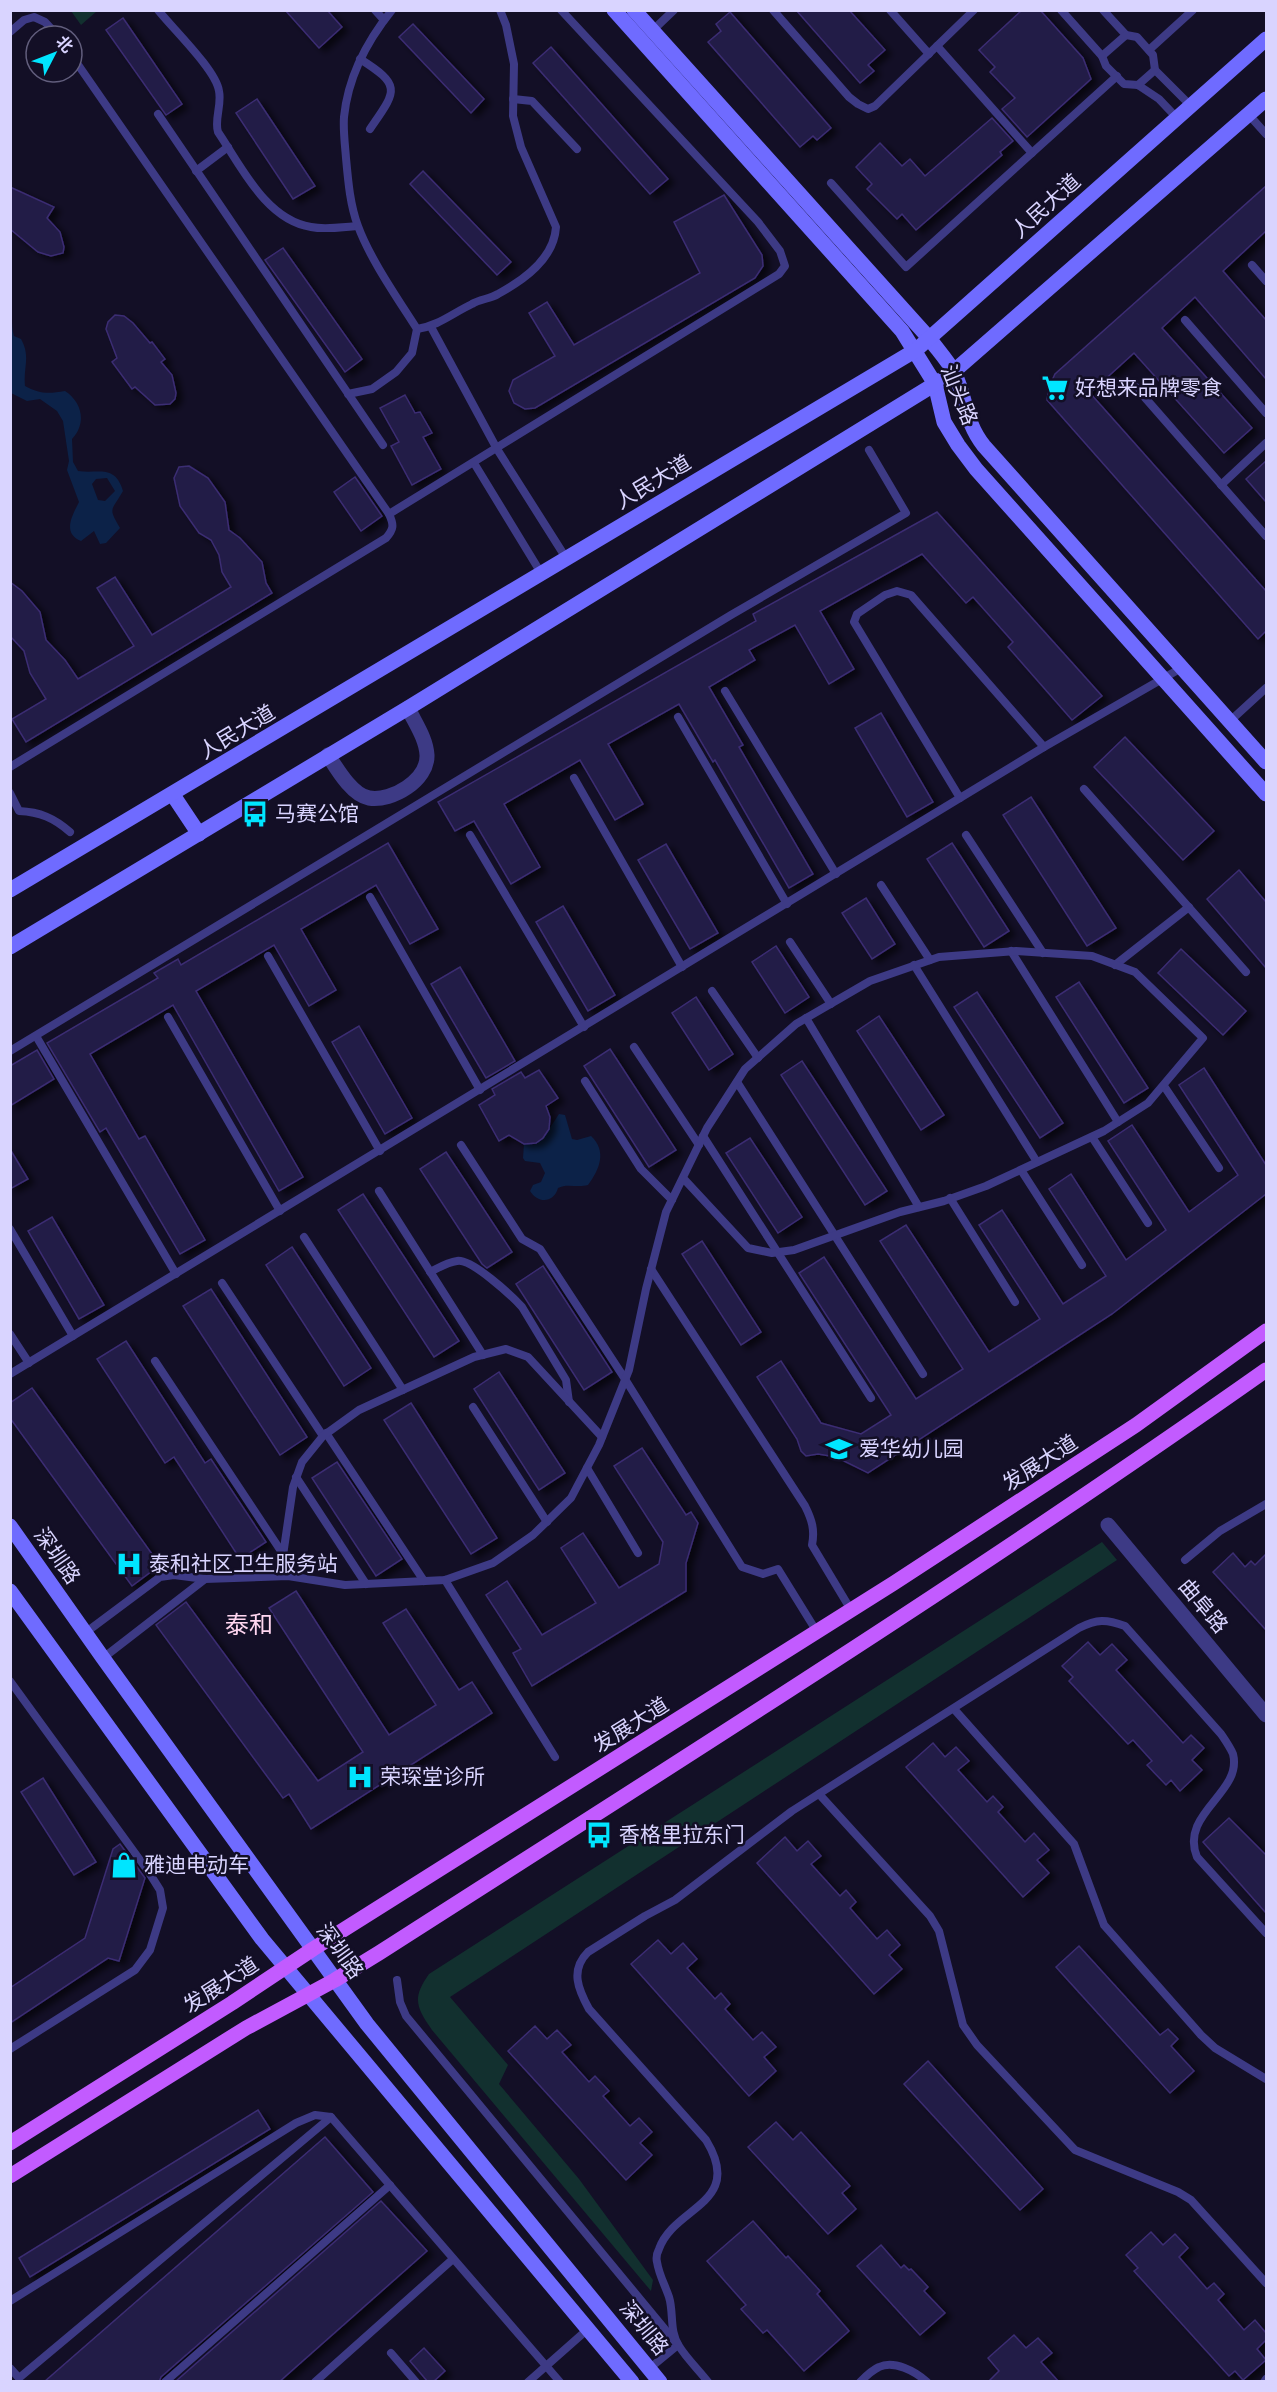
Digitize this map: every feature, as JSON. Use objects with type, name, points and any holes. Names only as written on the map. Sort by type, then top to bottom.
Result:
[{"type":"main road","name":"发展大道","points":[[10,2143],[313,1949],[817,1632],[1136,1425],[1266,1331]]},
{"type":"main road","points":[[10,2176],[246,2028],[335,1980],[913,1610],[1146,1455],[1266,1370]]},
{"type":"street","name":"汕头路","points":[[614,10],[902,331],[916,350],[935,384],[944,422],[976,469],[1266,794]]},
{"type":"street","name":"汕头路","points":[[634,10],[929,338],[953,372],[968,418],[979,439],[1266,762]]},
{"type":"street","name":"人民大道","points":[[10,890],[173,795],[916,350],[1266,39]]},
{"type":"street","points":[[10,947],[408,708],[953,372],[1266,99]]},
{"type":"street","points":[[328,755],[348,784],[368,798],[383,797],[404,790],[416,780],[424,767],[427,756],[423,739],[408,708]]},
{"type":"street","points":[[173,795],[199,834]]},
{"type":"street","name":"曲阜路","points":[[1108,1525],[1266,1715]]},
{"type":"street","name":"深圳路","points":[[10,1526],[367,2024],[660,2382]]},
{"type":"street","name":"深圳路","points":[[10,1591],[262,1939],[632,2382]]},
{"type":"lane","points":[[158,10],[215,79],[220,101],[216,127],[264,199],[290,220],[310,227],[357,226]]},
{"type":"lane","points":[[375,10],[384,20]]},
{"type":"lane","points":[[348,394],[372,389],[396,372],[412,353],[417,329],[386,281],[357,226],[347,178],[344,118],[350,86],[360,59],[392,10]]},
{"type":"lane","points":[[417,329],[431,327],[473,303],[496,296],[526,276],[547,256],[555,240],[556,227],[549,206],[521,147],[513,116],[514,64],[500,10]]},
{"type":"lane","points":[[389,514],[779,274],[785,266],[780,251],[758,222],[561,10]]},
{"type":"lane","points":[[652,31],[674,10]]},
{"type":"lane","points":[[772,10],[849,97],[868,109],[875,106],[974,10]]},
{"type":"lane","points":[[890,10],[929,54]]},
{"type":"lane","points":[[1061,10],[1102,56],[1106,66],[1124,84],[1138,85],[1159,99],[1177,118]]},
{"type":"lane","points":[[1103,10],[1126,35],[1137,37],[1149,50],[1153,55],[1155,70],[1191,106]]},
{"type":"lane","points":[[1149,50],[1193,10]]},
{"type":"lane","points":[[10,32],[24,20],[34,17],[47,24]]},
{"type":"lane","points":[[1102,56],[1126,35]]},
{"type":"lane","points":[[937,46],[1032,153]]},
{"type":"lane","points":[[360,59],[381,72],[390,82],[392,96],[370,129]]},
{"type":"lane","points":[[1138,85],[1155,70]]},
{"type":"lane","points":[[10,767],[386,538],[393,530],[394,523],[84,73]]},
{"type":"lane","points":[[831,183],[906,267],[1117,76]]},
{"type":"lane","points":[[513,99],[532,100],[578,149]]},
{"type":"lane","points":[[158,114],[383,445]]},
{"type":"lane","points":[[1249,115],[1266,134]]},
{"type":"lane","points":[[196,171],[228,147]]},
{"type":"lane","points":[[1252,265],[1266,281]]},
{"type":"lane","points":[[1185,320],[1266,413]]},
{"type":"lane","points":[[431,327],[497,449],[566,558]]},
{"type":"lane","points":[[1133,384],[1266,536]]},
{"type":"lane","points":[[1221,485],[1266,443]]},
{"type":"lane","points":[[10,1051],[731,615],[906,513],[869,450]]},
{"type":"lane","points":[[474,463],[541,573]]},
{"type":"lane","points":[[960,798],[854,622],[857,614],[885,595],[897,591],[911,596],[1044,747]]},
{"type":"lane","points":[[10,1374],[1044,747],[1183,667]]},
{"type":"lane","points":[[1230,721],[1266,688]]},
{"type":"lane","points":[[725,690],[836,874]]},
{"type":"lane","points":[[678,717],[787,904]]},
{"type":"lane","points":[[574,778],[682,967]]},
{"type":"lane","points":[[1084,789],[1246,972]]},
{"type":"lane","points":[[404,790],[414,806]]},
{"type":"lane","points":[[10,792],[19,811],[46,815],[70,832]]},
{"type":"lane","points":[[470,835],[584,1027]]},
{"type":"lane","points":[[966,835],[1043,953]]},
{"type":"lane","points":[[881,885],[930,960]]},
{"type":"lane","points":[[370,897],[480,1090]]},
{"type":"lane","points":[[1115,965],[1188,907]]},
{"type":"lane","points":[[790,942],[831,1004]]},
{"type":"lane","points":[[1011,951],[1118,1122]]},
{"type":"lane","points":[[85,1633],[160,1577],[174,1575],[205,1579],[280,1576],[345,1584],[445,1580],[493,1563],[533,1535],[571,1498],[602,1437],[625,1379],[666,1212],[703,1136],[745,1069],[806,1018],[870,981],[939,957],[1011,951],[1092,956],[1135,972],[1203,1038],[1148,1103],[1092,1137],[986,1186],[833,1235],[794,1250],[778,1252],[748,1248],[683,1178]]},
{"type":"lane","points":[[268,956],[380,1150]]},
{"type":"lane","points":[[914,965],[1037,1162]]},
{"type":"lane","points":[[712,991],[758,1058]]},
{"type":"lane","points":[[168,1017],[280,1211]]},
{"type":"lane","points":[[806,1018],[919,1207]]},
{"type":"lane","points":[[36,1036],[176,1274]]},
{"type":"lane","points":[[634,1047],[699,1145]]},
{"type":"lane","points":[[585,1081],[642,1169],[672,1200]]},
{"type":"lane","points":[[737,1082],[923,1374]]},
{"type":"lane","points":[[1164,1086],[1219,1168]]},
{"type":"lane","points":[[703,1136],[871,1398]]},
{"type":"lane","points":[[1092,1137],[1148,1223]]},
{"type":"lane","points":[[461,1145],[522,1239],[540,1249],[625,1379],[742,1567],[763,1574],[778,1569],[817,1632]]},
{"type":"lane","points":[[1021,1170],[1082,1265]]},
{"type":"lane","points":[[379,1191],[483,1355]]},
{"type":"lane","points":[[950,1198],[1015,1302]]},
{"type":"lane","points":[[10,1229],[73,1336]]},
{"type":"lane","points":[[304,1237],[403,1390]]},
{"type":"lane","points":[[430,1272],[457,1260],[467,1262],[513,1297],[522,1307],[566,1380],[569,1402]]},
{"type":"lane","points":[[651,1269],[805,1506],[813,1527],[812,1545],[851,1610]]},
{"type":"lane","points":[[222,1283],[424,1581]]},
{"type":"lane","points":[[10,1334],[29,1363]]},
{"type":"lane","points":[[280,1576],[293,1486],[302,1462],[325,1435],[359,1410],[483,1355],[506,1349],[528,1357],[602,1437]]},
{"type":"lane","points":[[155,1361],[283,1554]]},
{"type":"lane","points":[[473,1407],[547,1522]]},
{"type":"lane","points":[[587,1468],[638,1553]]},
{"type":"lane","points":[[296,1477],[366,1584]]},
{"type":"lane","points":[[1185,1560],[1220,1531],[1265,1507]]},
{"type":"lane","points":[[103,1658],[205,1579]]},
{"type":"lane","points":[[445,1580],[555,1757]]},
{"type":"lane","points":[[678,2345],[672,2331],[669,2298],[656,2259],[659,2246],[671,2231],[712,2192],[718,2170],[714,2154],[706,2140],[589,2009],[577,1984],[577,1970],[581,1959],[598,1944],[675,1900],[792,1811],[1094,1621],[1107,1619],[1125,1626],[1221,1734],[1229,1746],[1234,1767],[1229,1779],[1196,1827],[1193,1847],[1197,1857],[1266,1933]]},
{"type":"lane","points":[[10,1681],[148,1871],[160,1890],[163,1908],[150,1950],[135,1970],[10,2049]]},
{"type":"lane","points":[[954,1709],[1074,1844],[1104,1925],[1215,2048],[1266,2079]]},
{"type":"lane","points":[[819,1794],[930,1916],[939,1931],[963,2025],[977,2045],[1075,2150],[1178,2192],[1191,2200],[1266,2283]]},
{"type":"lane","points":[[397,1980],[400,2002],[406,2016],[708,2382]]},
{"type":"lane","points":[[10,2301],[296,2123],[315,2115],[331,2117],[560,2382]]},
{"type":"lane","points":[[10,2368],[17,2380],[331,2117]]},
{"type":"lane","points":[[165,2382],[390,2185]]},
{"type":"lane","points":[[315,2382],[453,2259]]},
{"type":"lane","points":[[528,2382],[588,2329]]},
{"type":"lane","points":[[650,2368],[678,2345]]},
{"type":"lane","points":[[391,2353],[416,2382]]},
{"type":"lane","points":[[860,2382],[883,2365],[909,2369],[927,2382]]},
{"type":"green space","points":[[71,11],[97,11],[82,24]]},
{"type":"green space","points":[[1102,1542],[1117,1560],[450,1997],[508,2065],[499,2084],[579,2179],[653,2280],[651,2291],[432,2030],[422,2015],[418,2002],[424,1982],[429,1974]]},
{"type":"water","points":[[10,300],[14,336],[21,339],[26,351],[25,386],[44,393],[65,391],[71,396],[79,407],[81,420],[77,433],[72,439],[73,462],[78,471],[105,472],[116,477],[120,483],[123,491],[112,509],[120,528],[106,543],[100,544],[94,531],[81,541],[75,538],[70,529],[79,502],[67,470],[69,461],[63,421],[57,411],[40,399],[27,401],[11,393]],"holes":[[[107,478],[115,491],[105,501],[98,500],[92,484],[96,479]]]},
{"type":"water","points":[[559,1114],[565,1115],[572,1139],[591,1136],[599,1148],[600,1160],[596,1173],[588,1185],[561,1187],[553,1197],[541,1200],[530,1191],[533,1185],[541,1182],[545,1173],[540,1163],[525,1161],[523,1158],[524,1144],[541,1137]]},
{"type":"building","points":[[285,10],[327,10],[342,27],[319,48]]},
{"type":"building","points":[[796,10],[849,10],[885,50],[868,65],[874,71],[860,83]]},
{"type":"building","points":[[1022,10],[1040,10],[1083,58],[1091,79],[1027,137],[1002,109],[1015,98],[990,72],[995,67],[979,50]]},
{"type":"building","points":[[730,12],[831,128],[817,140],[813,136],[800,147],[708,42],[721,31],[716,24]]},
{"type":"building","points":[[123,18],[182,104],[166,115],[106,30]]},
{"type":"building","points":[[413,24],[484,99],[471,113],[399,37]]},
{"type":"building","points":[[551,47],[668,179],[650,194],[533,63]]},
{"type":"building","points":[[257,99],[315,186],[293,199],[236,113]]},
{"type":"building","points":[[992,118],[1013,141],[1000,152],[1002,155],[916,230],[902,214],[897,219],[867,189],[872,184],[856,167],[880,143],[902,166],[910,159],[925,176]]},
{"type":"building","points":[[423,171],[511,262],[497,275],[410,184]]},
{"type":"building","points":[[1266,186],[1266,231],[1223,271],[1266,320],[1266,379],[1195,297],[1162,328],[1252,428],[1224,453],[1134,353],[1090,393],[1266,591],[1266,631],[1258,639],[1047,400],[1049,387],[1055,374]]},
{"type":"building","points":[[10,187],[54,207],[47,218],[60,232],[64,247],[63,253],[51,256],[38,252],[10,229]]},
{"type":"building","points":[[724,195],[762,255],[763,266],[755,278],[535,408],[525,409],[514,403],[509,391],[513,380],[555,356],[529,313],[547,302],[574,345],[700,273],[674,222]]},
{"type":"building","points":[[283,248],[362,359],[345,372],[265,260]]},
{"type":"building","points":[[115,315],[124,316],[133,323],[165,359],[161,362],[172,375],[176,393],[175,399],[170,404],[155,405],[135,387],[132,389],[112,362],[117,358],[106,329],[108,322]]},
{"type":"building","points":[[405,395],[415,413],[420,412],[432,433],[423,437],[441,469],[412,485],[391,446],[399,442],[380,408]]},
{"type":"building","points":[[1266,461],[1266,502],[1246,479]]},
{"type":"building","points":[[189,466],[208,478],[225,502],[229,530],[240,538],[262,562],[266,583],[272,593],[26,742],[12,719],[46,699],[30,673],[24,651],[10,636],[10,582],[22,591],[40,612],[46,640],[65,660],[78,679],[134,646],[97,588],[115,577],[152,635],[231,587],[222,572],[219,555],[211,540],[199,533],[180,506],[174,478],[179,467]]},
{"type":"building","points":[[355,477],[382,516],[361,531],[334,492]]},
{"type":"building","points":[[937,512],[1102,696],[1072,720],[1008,647],[1013,642],[973,597],[966,603],[922,554],[820,611],[854,669],[829,684],[795,625],[749,650],[755,660],[709,687],[743,745],[739,747],[813,874],[789,888],[715,760],[713,762],[679,704],[608,744],[643,804],[615,820],[580,760],[504,804],[540,867],[511,884],[474,821],[455,831],[438,802],[756,621],[753,614]]},
{"type":"building","points":[[881,713],[933,802],[907,817],[855,728]]},
{"type":"building","points":[[1125,737],[1214,831],[1183,860],[1094,767]]},
{"type":"building","points":[[1031,797],[1116,928],[1087,946],[1003,815]]},
{"type":"building","points":[[388,843],[438,929],[410,944],[376,885],[301,929],[336,990],[309,1006],[274,945],[196,991],[303,1177],[279,1191],[173,1005],[90,1054],[139,1139],[145,1136],[205,1240],[180,1254],[106,1128],[100,1132],[47,1043],[158,978],[154,973],[178,959],[181,965]]},
{"type":"building","points":[[952,843],[1009,931],[984,947],[927,859]]},
{"type":"building","points":[[666,844],[718,933],[690,949],[638,860]]},
{"type":"building","points":[[1239,870],[1266,902],[1266,968],[1207,899]]},
{"type":"building","points":[[866,898],[895,944],[872,959],[842,913]]},
{"type":"building","points":[[563,906],[615,995],[588,1011],[536,922]]},
{"type":"building","points":[[776,946],[809,997],[785,1013],[752,962]]},
{"type":"building","points":[[1181,949],[1246,1011],[1223,1035],[1158,973]]},
{"type":"building","points":[[460,967],[515,1061],[486,1078],[431,984]]},
{"type":"building","points":[[1079,982],[1148,1088],[1124,1103],[1056,997]]},
{"type":"building","points":[[977,992],[1063,1123],[1040,1138],[954,1007]]},
{"type":"building","points":[[696,997],[733,1054],[709,1070],[672,1013]]},
{"type":"building","points":[[879,1016],[944,1115],[921,1130],[857,1031]]},
{"type":"building","points":[[359,1026],[412,1118],[385,1134],[332,1042]]},
{"type":"building","points":[[610,1049],[676,1150],[649,1167],[584,1066]]},
{"type":"building","points":[[37,1050],[54,1079],[10,1106],[10,1066]]},
{"type":"building","points":[[802,1061],[887,1191],[865,1205],[781,1075]]},
{"type":"building","points":[[1204,1068],[1266,1165],[1266,1194],[1112,1314],[868,1473],[836,1457],[818,1454],[806,1456],[801,1451],[797,1439],[757,1377],[781,1361],[821,1423],[861,1434],[891,1415],[799,1273],[824,1257],[916,1399],[963,1369],[880,1241],[906,1225],[989,1352],[1040,1319],[979,1225],[1002,1210],[1063,1304],[1106,1276],[1049,1189],[1071,1174],[1126,1260],[1166,1230],[1108,1141],[1132,1125],[1189,1212],[1238,1175],[1179,1085]]},
{"type":"building","points":[[539,1070],[558,1098],[546,1106],[550,1117],[549,1129],[536,1143],[524,1144],[509,1135],[499,1141],[479,1105],[495,1095],[492,1089],[521,1072],[525,1078]]},
{"type":"building","points":[[750,1138],[802,1217],[778,1233],[726,1153]]},
{"type":"building","points":[[10,1149],[28,1179],[10,1189]]},
{"type":"building","points":[[446,1152],[512,1252],[487,1268],[482,1264],[420,1169]]},
{"type":"building","points":[[363,1194],[459,1341],[434,1357],[338,1210]]},
{"type":"building","points":[[52,1217],[104,1305],[79,1319],[28,1231]]},
{"type":"building","points":[[702,1241],[761,1332],[741,1345],[682,1254]]},
{"type":"building","points":[[292,1247],[371,1368],[344,1386],[266,1265]]},
{"type":"building","points":[[543,1266],[612,1372],[584,1390],[516,1284]]},
{"type":"building","points":[[211,1289],[307,1437],[280,1455],[183,1306]]},
{"type":"building","points":[[126,1341],[205,1463],[211,1459],[266,1542],[240,1559],[174,1457],[165,1463],[97,1359]]},
{"type":"building","points":[[499,1372],[565,1473],[539,1490],[474,1389]]},
{"type":"building","points":[[32,1388],[160,1565],[132,1586],[10,1418],[10,1403]]},
{"type":"building","points":[[411,1403],[497,1538],[471,1554],[384,1420]]},
{"type":"building","points":[[642,1448],[686,1515],[691,1512],[698,1523],[686,1563],[686,1591],[532,1686],[513,1653],[521,1649],[486,1595],[507,1581],[542,1635],[596,1603],[561,1548],[583,1533],[619,1588],[659,1564],[663,1542],[614,1466]]},
{"type":"building","points":[[337,1462],[402,1559],[376,1576],[312,1478]]},
{"type":"building","points":[[1233,1553],[1245,1567],[1251,1561],[1255,1565],[1266,1554],[1266,1630],[1213,1572]]},
{"type":"building","points":[[296,1591],[389,1735],[436,1705],[383,1623],[406,1609],[459,1690],[472,1682],[492,1713],[311,1829],[289,1794],[283,1798],[156,1625],[186,1602],[318,1781],[363,1752],[269,1608]]},
{"type":"building","points":[[1088,1642],[1100,1655],[1112,1644],[1127,1660],[1116,1670],[1183,1743],[1191,1735],[1204,1748],[1192,1760],[1202,1770],[1180,1791],[1171,1780],[1166,1785],[1147,1765],[1152,1761],[1133,1740],[1128,1744],[1069,1681],[1073,1677],[1062,1666]]},
{"type":"building","points":[[933,1743],[945,1757],[956,1747],[969,1761],[958,1770],[987,1802],[993,1796],[1003,1807],[998,1812],[1025,1842],[1034,1833],[1049,1850],[1037,1860],[1049,1873],[1023,1897],[906,1767]]},
{"type":"building","points":[[43,1778],[96,1862],[74,1875],[21,1792]]},
{"type":"building","points":[[1229,1818],[1266,1855],[1266,1913],[1203,1842]]},
{"type":"building","points":[[785,1837],[797,1851],[808,1841],[821,1856],[811,1864],[840,1896],[846,1890],[856,1902],[850,1908],[877,1939],[887,1930],[900,1945],[889,1955],[902,1969],[874,1994],[757,1863]]},
{"type":"building","points":[[120,1844],[145,1878],[119,1961],[108,1958],[10,2023],[10,1988],[85,1938],[113,1849]]},
{"type":"building","points":[[658,1940],[671,1954],[683,1943],[697,1959],[687,1968],[715,1999],[721,1993],[730,2004],[725,2009],[753,2040],[762,2032],[776,2047],[764,2057],[776,2071],[749,2096],[631,1964]]},
{"type":"building","points":[[1079,1946],[1160,2035],[1168,2029],[1178,2039],[1171,2046],[1194,2071],[1170,2093],[1056,1967]]},
{"type":"building","points":[[535,2026],[547,2039],[557,2030],[571,2045],[562,2052],[589,2082],[595,2076],[609,2091],[603,2096],[630,2126],[639,2118],[652,2132],[640,2143],[652,2155],[626,2180],[508,2051]]},
{"type":"building","points":[[928,2061],[1043,2189],[1020,2210],[904,2084]]},
{"type":"building","points":[[258,2110],[270,2129],[30,2277],[19,2258]]},
{"type":"building","points":[[776,2122],[793,2140],[801,2132],[850,2186],[842,2193],[856,2209],[828,2234],[748,2147]]},
{"type":"building","points":[[325,2137],[373,2192],[161,2377],[159,2382],[44,2382]]},
{"type":"building","points":[[381,2201],[427,2251],[279,2382],[175,2382]]},
{"type":"building","points":[[753,2221],[820,2291],[817,2294],[849,2331],[804,2371],[767,2330],[763,2333],[741,2309],[746,2305],[707,2261]]},
{"type":"building","points":[[1151,2232],[1163,2245],[1175,2234],[1188,2248],[1179,2257],[1207,2289],[1214,2283],[1224,2294],[1218,2300],[1244,2330],[1255,2320],[1266,2333],[1266,2340],[1257,2349],[1266,2360],[1243,2380],[1235,2371],[1229,2376],[1134,2271],[1138,2268],[1126,2255]]},
{"type":"building","points":[[881,2245],[901,2268],[904,2265],[909,2270],[911,2269],[928,2287],[924,2291],[945,2313],[920,2335],[857,2266]]},
{"type":"building","points":[[1014,2335],[1026,2348],[1038,2338],[1052,2353],[1041,2362],[1059,2382],[988,2382],[999,2371],[988,2358]]},
{"type":"building","points":[[424,2348],[445,2371],[433,2382],[428,2382],[410,2361]]},
{"type":"place","name":"好想来品牌零食","points":[[1055,388]]},
{"type":"place","name":"马赛公馆","points":[[255,814]]},
{"type":"place","name":"爱华幼儿园","points":[[839,1449]]},
{"type":"place","name":"泰和社区卫生服务站","points":[[129,1564]]},
{"type":"place","name":"荣琛堂诊所","points":[[360,1777]]},
{"type":"place","name":"香格里拉东门","points":[[599,1835]]},
{"type":"place","name":"雅迪电动车","points":[[124,1865]]},
{"type":"district","name":"泰和","points":[[249,1625]]}]
